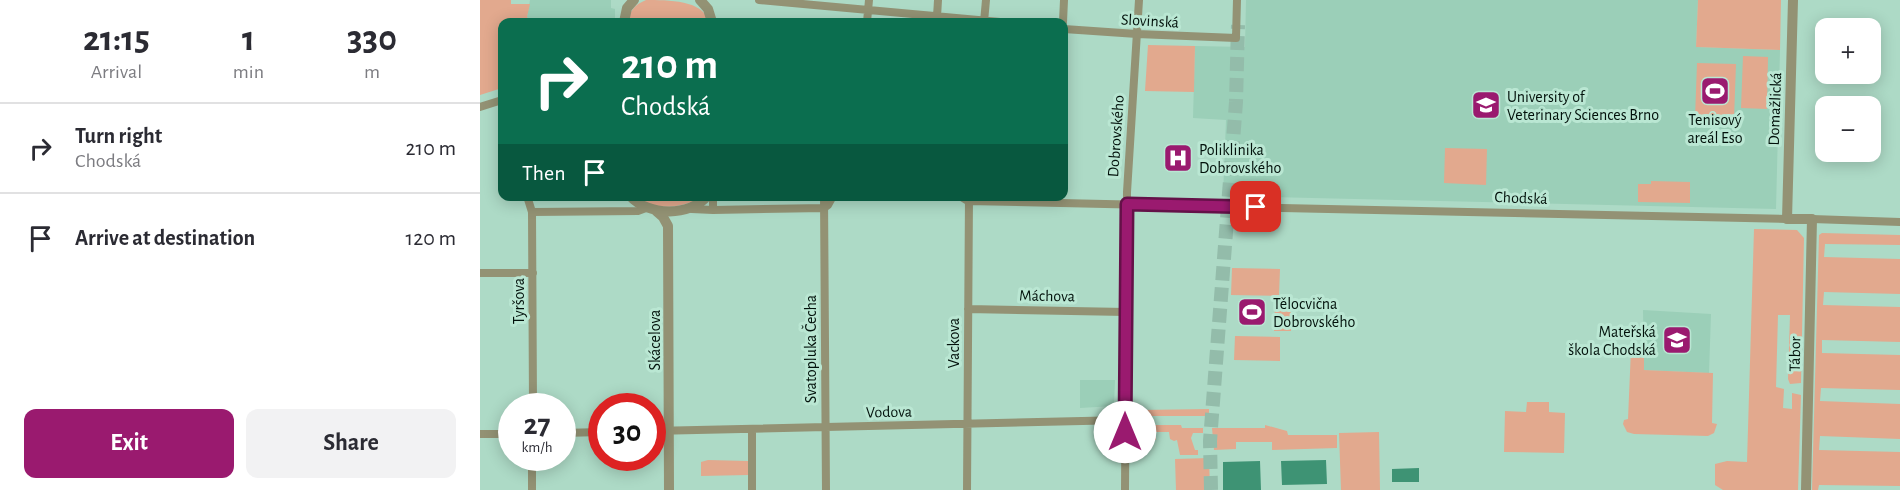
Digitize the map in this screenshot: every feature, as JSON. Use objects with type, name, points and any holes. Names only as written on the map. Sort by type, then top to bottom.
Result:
[{"type":"street","points":[[625,18],[627,8],[634,0]]},
{"type":"street","points":[[700,0],[708,9],[711,18]]},
{"type":"street","points":[[759,0],[953,18]]},
{"type":"street","points":[[867,18],[869,0]]},
{"type":"street","points":[[937,16],[938,0]]},
{"type":"street","points":[[984,18],[986,0]]},
{"type":"street","points":[[1063,18],[1064,0]]},
{"type":"street","name":"Dobrovského","points":[[1125,490],[1127,204],[1139,0]]},
{"type":"street","name":"Slovinská","points":[[1068,28],[1236,38],[1238,0]]},
{"type":"street","name":"Domažlická","points":[[1786,219],[1792,0]]},
{"type":"street","points":[[480,107],[498,102]]},
{"type":"street","name":"Chodská","points":[[1068,200],[1127,204],[1900,222]]},
{"type":"street","name":"Tyršova","points":[[529,201],[532,212],[533,393]]},
{"type":"street","points":[[638,201],[663,217],[668,226]]},
{"type":"street","points":[[668,226],[673,217],[704,201]]},
{"type":"street","points":[[712,201],[713,210]]},
{"type":"street","name":"Svatopluka Čecha","points":[[824,201],[826,490]]},
{"type":"street","points":[[532,212],[824,208],[830,201]]},
{"type":"street","name":"Vackova","points":[[966,201],[967,490]]},
{"type":"street","name":"Tábor","points":[[1806,490],[1812,219]]},
{"type":"street","name":"Skácelova","points":[[668,226],[669,490]]},
{"type":"street","points":[[480,273],[533,273]]},
{"type":"street","name":"Máchova","points":[[968,309],[1126,312]]},
{"type":"street","name":"Vodova","points":[[666,430],[1126,420]]},
{"type":"street","points":[[752,429],[752,490]]},
{"type":"street","points":[[480,434],[498,434]]},
{"type":"street","points":[[532,471],[532,490]]},
{"type":"shaded area","points":[[480,0],[511,0],[511,4],[530,4],[528,18],[498,18],[498,89],[480,95]]},
{"type":"shaded area","points":[[530,0],[611,0],[611,8],[615,9],[615,18],[527,17]]},
{"type":"shaded area","points":[[646,0],[684,3],[700,9],[706,18],[628,18],[639,4]]},
{"type":"shaded area","name":"University of Veterinary Sciences Brno","points":[[1246,0],[1698,0],[1696,47],[1780,50],[1776,209],[1223,196],[1226,120],[1193,118],[1195,46],[1245,47]]},
{"type":"shaded area","points":[[1698,0],[1781,0],[1780,50],[1696,47]]},
{"type":"shaded area","points":[[1148,45],[1195,46],[1194,92],[1145,91]]},
{"type":"shaded area","points":[[1743,56],[1768,57],[1767,109],[1741,108]]},
{"type":"shaded area","name":"Tenisový areál Eso","points":[[1697,63],[1736,64],[1734,119],[1695,118]]},
{"type":"shaded area","points":[[1445,148],[1487,149],[1486,185],[1444,183]]},
{"type":"shaded area","points":[[1651,181],[1690,182],[1690,203],[1638,202],[1638,184],[1651,184]]},
{"type":"shaded area","points":[[641,201],[693,201],[669,207]]},
{"type":"shaded area","points":[[1754,229],[1797,230],[1804,238],[1801,383],[1790,384],[1788,379],[1790,315],[1778,315],[1776,387],[1784,389],[1783,408],[1792,409],[1792,393],[1801,395],[1798,490],[1723,490],[1715,485],[1715,464],[1727,461],[1747,462]]},
{"type":"shaded area","points":[[1822,233],[1900,235],[1900,245],[1825,244],[1824,257],[1900,259],[1900,294],[1824,292],[1823,305],[1900,307],[1900,342],[1822,340],[1822,353],[1900,355],[1900,390],[1821,388],[1820,401],[1900,404],[1900,439],[1820,436],[1819,450],[1900,452],[1900,486],[1819,485],[1818,490],[1812,490],[1819,235]]},
{"type":"shaded area","points":[[1232,268],[1280,269],[1279,296],[1231,295]]},
{"type":"shaded area","points":[[1275,303],[1291,303],[1291,331],[1274,331]]},
{"type":"shaded area","name":"Mateřská škola Chodská","points":[[1643,310],[1711,314],[1709,373],[1644,370]]},
{"type":"shaded area","points":[[1235,336],[1280,337],[1280,361],[1234,360]]},
{"type":"shaded area","points":[[1631,349],[1644,349],[1644,370],[1713,373],[1712,423],[1717,424],[1714,433],[1708,436],[1627,432],[1623,424],[1624,420],[1628,419]]},
{"type":"shaded area","points":[[1080,380],[1115,380],[1114,406],[1080,408]]},
{"type":"shaded area","points":[[1527,402],[1549,402],[1549,412],[1565,413],[1564,453],[1504,452],[1505,411],[1526,412]]},
{"type":"shaded area","points":[[1209,409],[1209,416],[1137,416],[1140,410]]},
{"type":"shaded area","points":[[1145,425],[1181,425],[1182,428],[1203,428],[1203,433],[1193,433],[1191,438],[1195,450],[1198,450],[1198,455],[1180,455],[1177,440],[1170,439],[1169,432],[1156,432],[1156,440],[1154,440],[1153,434],[1147,434]]},
{"type":"shaded area","points":[[1265,425],[1287,431],[1288,435],[1337,435],[1337,448],[1272,450],[1272,442],[1236,442],[1236,449],[1214,450],[1212,428],[1265,428]]},
{"type":"shaded area","points":[[1379,432],[1380,490],[1341,490],[1339,433]]},
{"type":"shaded area","points":[[1209,458],[1210,490],[1176,490],[1175,459]]},
{"type":"shaded area","points":[[708,460],[748,461],[748,475],[701,476],[701,462]]},
{"type":"shaded area","points":[[1326,460],[1327,484],[1282,485],[1281,461]]},
{"type":"shaded area","points":[[1260,461],[1261,490],[1223,490],[1223,462]]},
{"type":"shaded area","points":[[1419,468],[1419,482],[1392,482],[1392,469]]},
{"type":"tunnel","points":[[1211,490],[1210,441],[1236,102],[1238,25]]},
{"type":"place","name":"Tenisový areál Eso","points":[[1715,91]]},
{"type":"place","name":"University of Veterinary Sciences Brno","points":[[1486,105]]},
{"type":"place","name":"Poliklinika Dobrovského","points":[[1178,158]]},
{"type":"place","name":"Tělocvična Dobrovského","points":[[1252,312]]},
{"type":"place","name":"Mateřská škola Chodská","points":[[1677,340]]},
{"type":"route","points":[[1125,432],[1127,204],[1256,207]]}]
